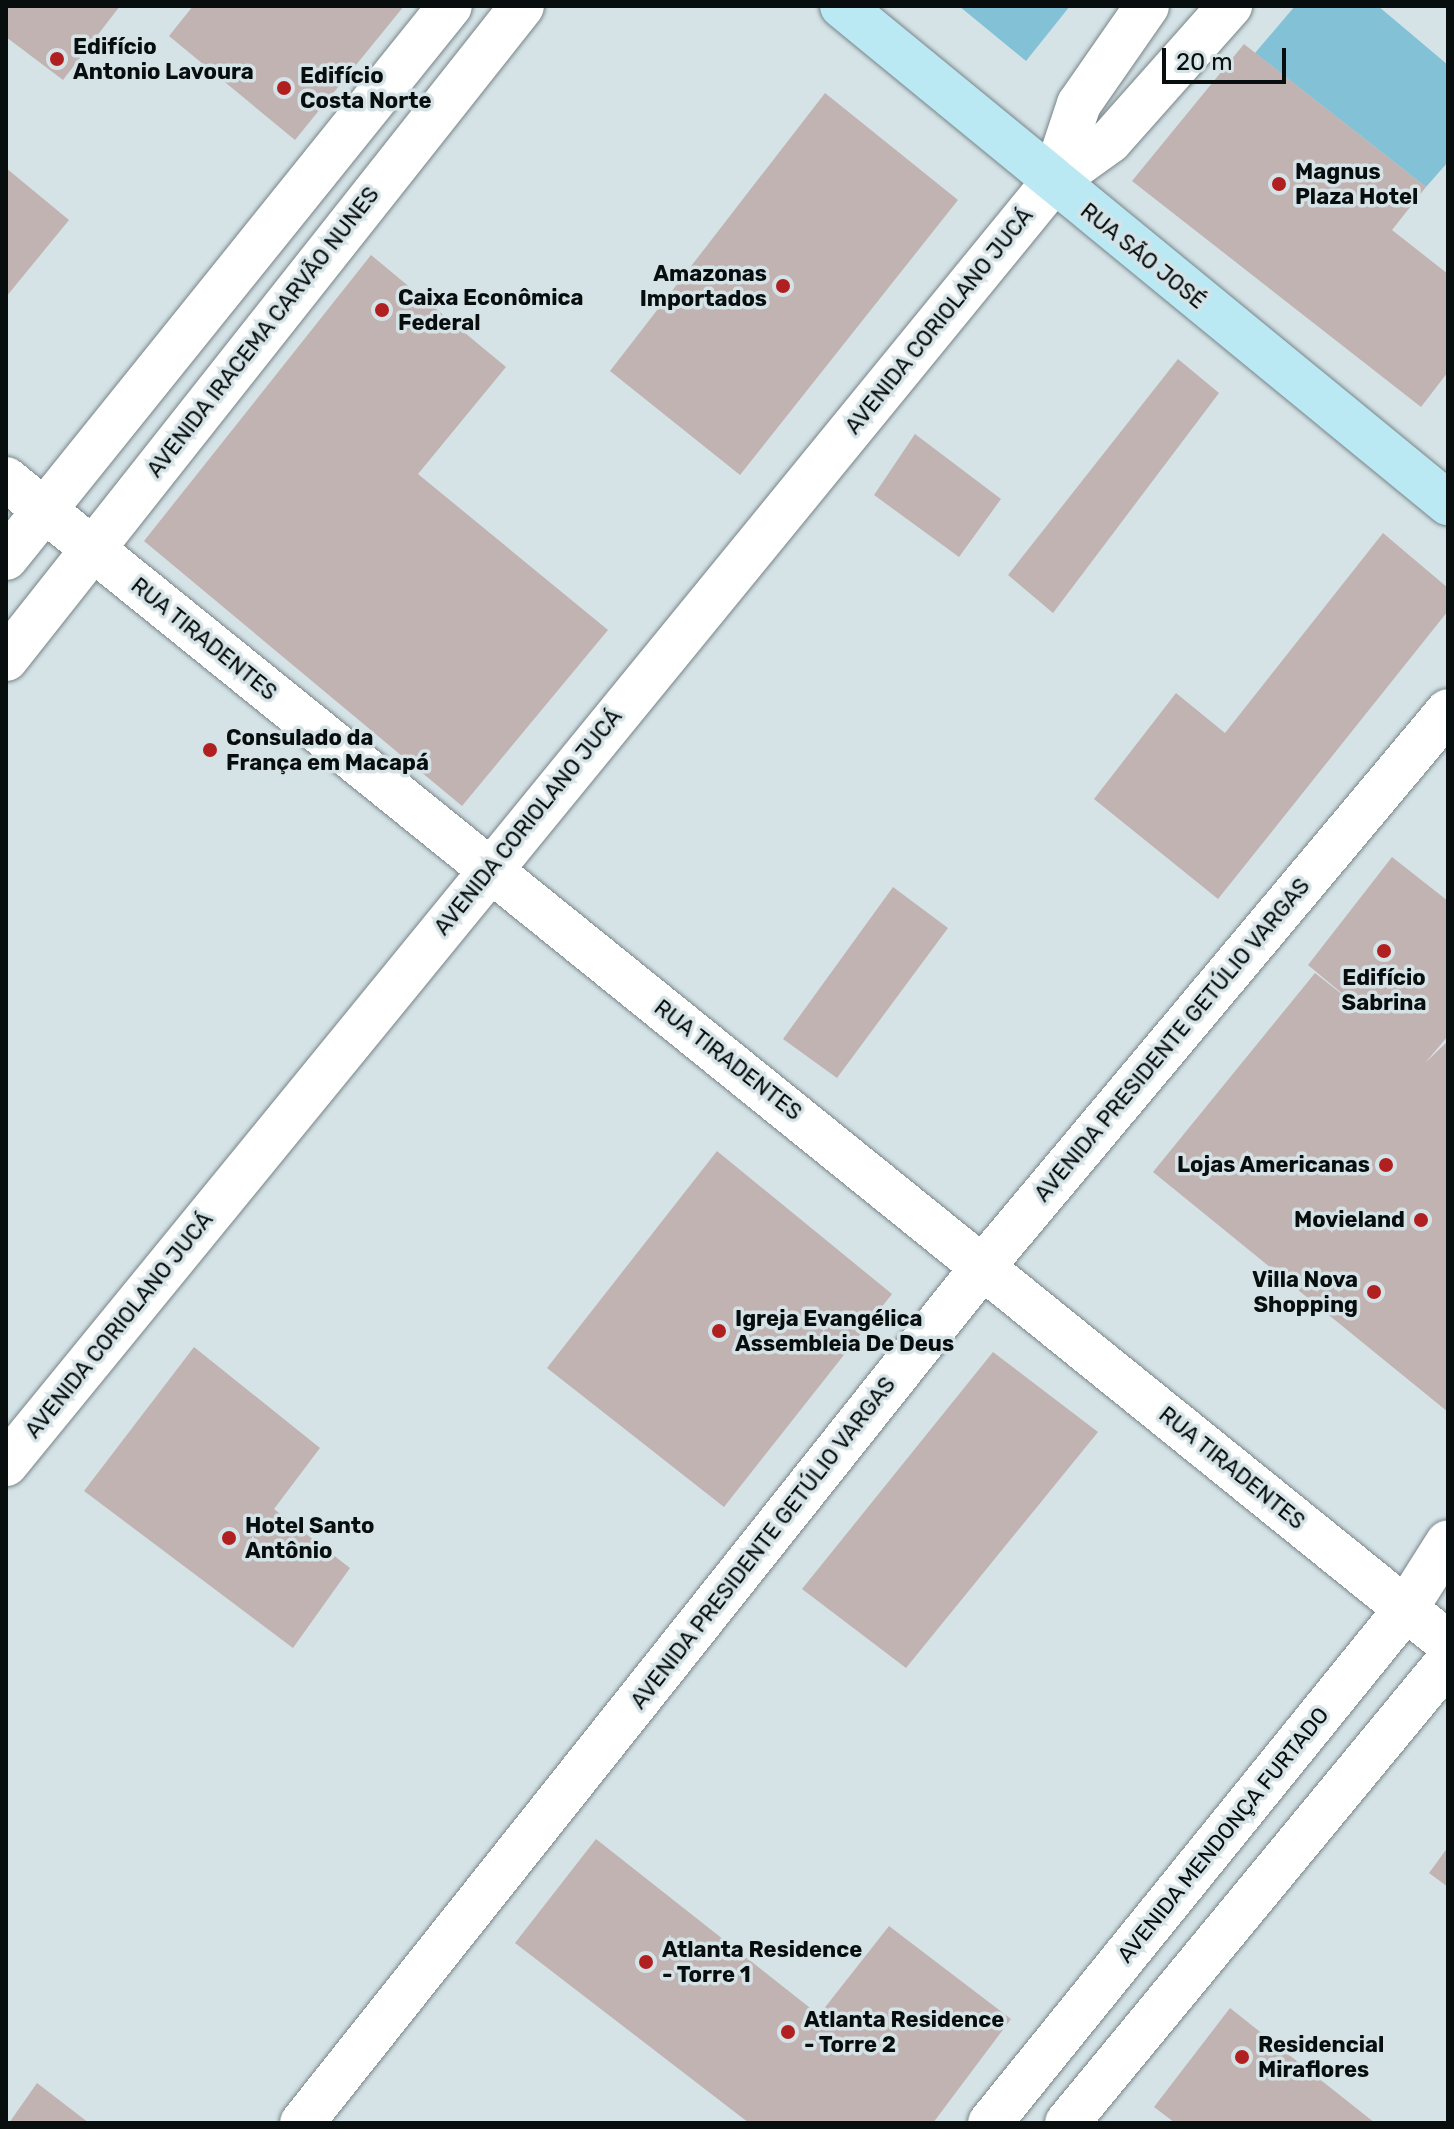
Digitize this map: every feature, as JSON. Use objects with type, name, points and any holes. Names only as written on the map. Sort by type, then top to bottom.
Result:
[{"type":"main road","name":"RUA SÃO JOSÉ","points":[[842,6],[1448,503]]},
{"type":"street","points":[[6,558],[450,6]]},
{"type":"street","name":"AVENIDA IRACEMA CARVÃO NUNES","points":[[6,659],[522,6]]},
{"type":"street","name":"AVENIDA CORIOLANO JUCÁ","points":[[1053,182],[1079,104],[1147,6]]},
{"type":"street","name":"AVENIDA CORIOLANO JUCÁ","points":[[6,1464],[488,870],[1053,182],[1110,141],[1230,6]]},
{"type":"street","name":"RUA TIRADENTES","points":[[6,479],[488,870],[985,1264],[1448,1643]]},
{"type":"street","name":"AVENIDA PRESIDENTE GETÚLIO VARGAS","points":[[302,2123],[985,1264],[1448,711]]},
{"type":"street","name":"AVENIDA MENDONÇA FURTADO","points":[[1002,2119],[1405,1610],[1448,1542]]},
{"type":"street","points":[[1067,2123],[1448,1661]]},
{"type":"shaded area","points":[[959,6],[1070,6],[1026,61]]},
{"type":"shaded area","points":[[1295,6],[1378,6],[1448,65],[1448,162],[1426,187],[1255,53]]},
{"type":"building","name":"Edifício Antonio Lavoura","points":[[6,6],[120,6],[63,80],[6,37]]},
{"type":"building","name":"Edifício Costa Norte","points":[[193,6],[404,6],[295,140],[169,36]]},
{"type":"building","name":"Magnus Plaza Hotel","points":[[1244,44],[1426,187],[1392,230],[1448,274],[1448,372],[1421,407],[1132,181]]},
{"type":"building","name":"Amazonas Importados","points":[[825,93],[958,200],[740,475],[610,371]]},
{"type":"building","points":[[6,168],[69,220],[6,297]]},
{"type":"building","points":[[371,255],[506,367],[418,474],[608,630],[462,806],[144,541]]},
{"type":"building","points":[[1178,359],[1219,393],[1053,613],[1008,575]]},
{"type":"building","points":[[915,434],[1001,499],[959,557],[874,495]]},
{"type":"building","points":[[1383,533],[1448,588],[1448,611],[1218,899],[1094,799],[1176,693],[1225,733]]},
{"type":"building","name":"Villa Nova Shopping","points":[[1392,857],[1448,901],[1448,1036],[1425,1063],[1448,1041],[1448,1412],[1153,1172],[1315,973],[1362,1010],[1308,965]]},
{"type":"building","points":[[893,887],[948,928],[837,1078],[783,1039]]},
{"type":"building","name":"Igreja Evangélica Assembleia De Deus","points":[[717,1151],[892,1294],[724,1507],[547,1368]]},
{"type":"building","name":"Hotel Santo Antônio","points":[[194,1347],[320,1448],[274,1509],[350,1568],[293,1648],[84,1491]]},
{"type":"building","points":[[993,1352],[1098,1432],[906,1668],[802,1589]]},
{"type":"building","points":[[596,1839],[819,2015],[889,1926],[1011,2019],[933,2123],[749,2123],[515,1943]]},
{"type":"building","points":[[1448,1847],[1448,1887],[1429,1873]]},
{"type":"building","name":"Residencial Miraflores","points":[[1230,2008],[1375,2123],[1175,2123],[1154,2107]]},
{"type":"building","points":[[37,2083],[89,2123],[9,2123]]},
{"type":"place","name":"Edifício Antonio Lavoura","points":[[57,59]]},
{"type":"place","name":"Edifício Costa Norte","points":[[284,88]]},
{"type":"place","name":"Magnus Plaza Hotel","points":[[1279,184]]},
{"type":"place","name":"Amazonas Importados","points":[[783,286]]},
{"type":"place","name":"Caixa Econômica Federal","points":[[382,310]]},
{"type":"place","name":"Consulado da França em Macapá","points":[[210,750]]},
{"type":"place","name":"Edifício Sabrina","points":[[1384,951]]},
{"type":"place","name":"Lojas Americanas","points":[[1386,1165]]},
{"type":"place","name":"Movieland","points":[[1421,1220]]},
{"type":"place","name":"Villa Nova Shopping","points":[[1374,1292]]},
{"type":"place","name":"Igreja Evangélica Assembleia De Deus","points":[[719,1331]]},
{"type":"place","name":"Hotel Santo Antônio","points":[[229,1538]]},
{"type":"place","name":"Atlanta Residence - Torre 1","points":[[646,1962]]},
{"type":"place","name":"Atlanta Residence - Torre 2","points":[[788,2032]]},
{"type":"place","name":"Residencial Miraflores","points":[[1242,2057]]}]
